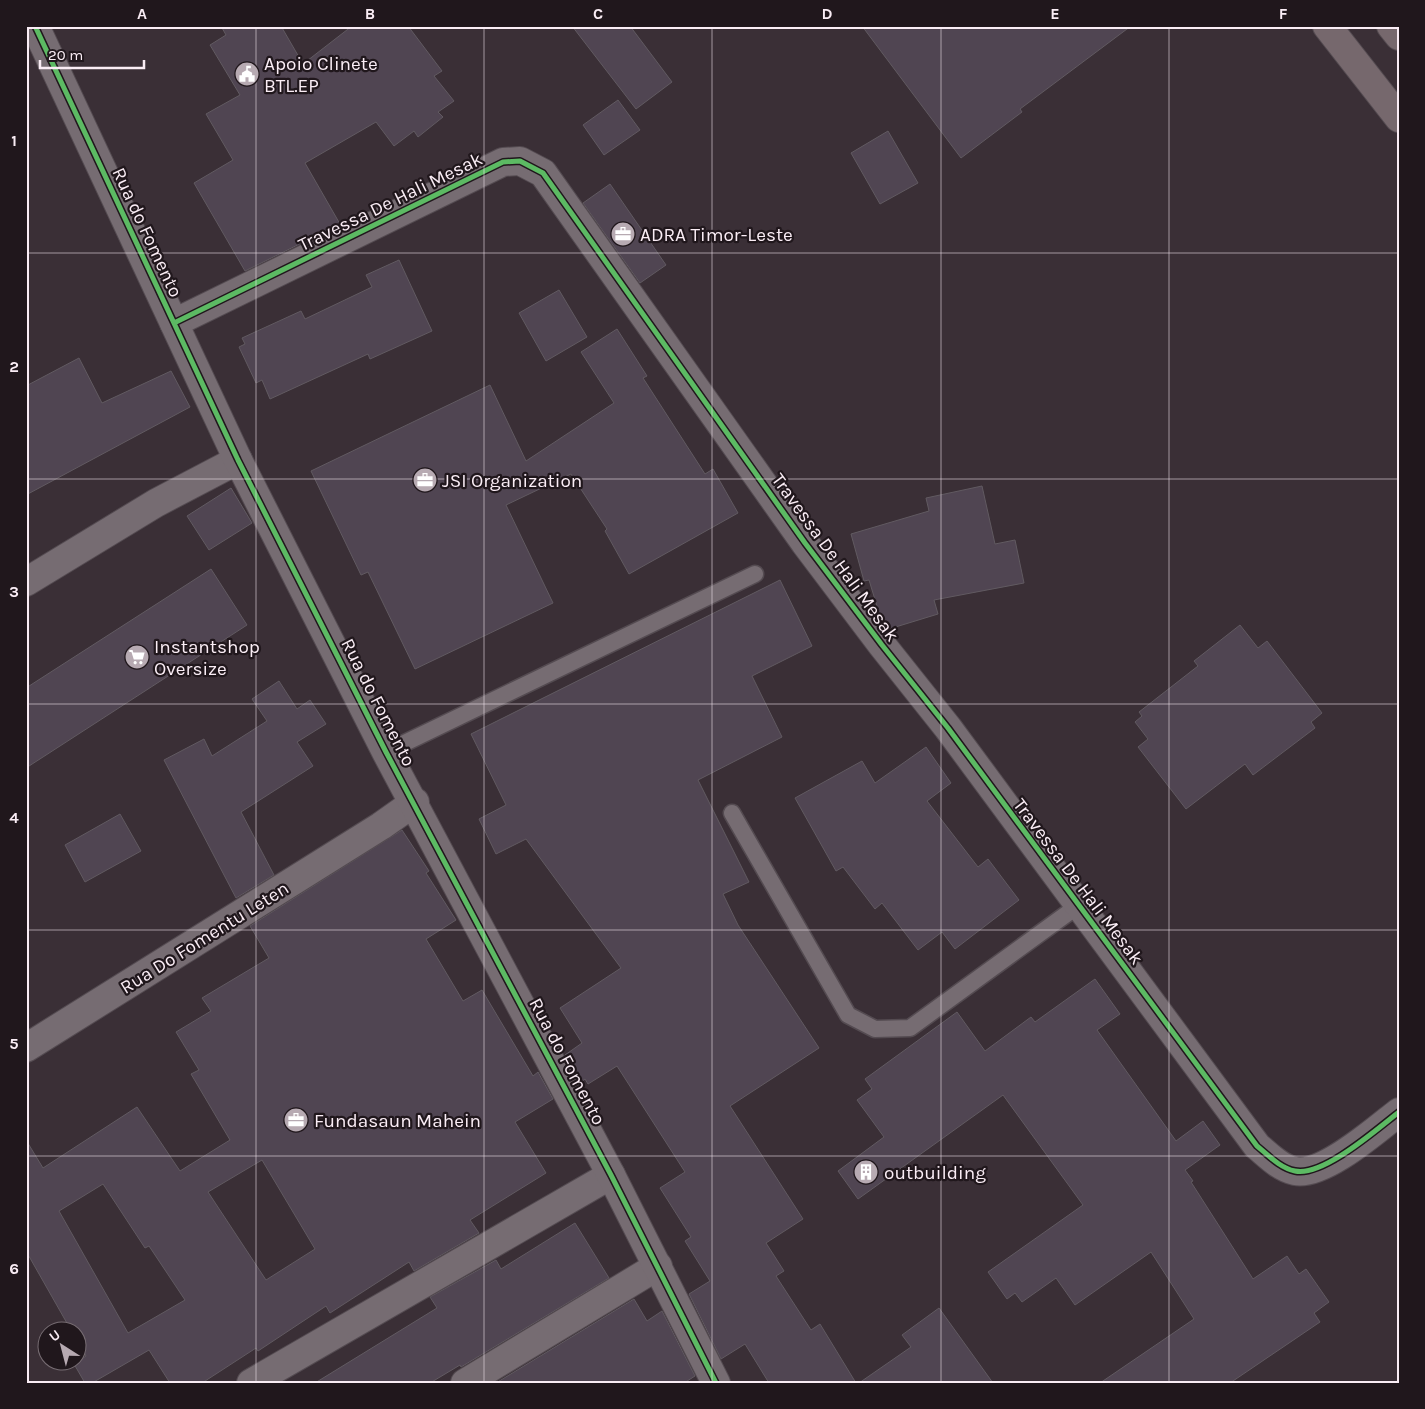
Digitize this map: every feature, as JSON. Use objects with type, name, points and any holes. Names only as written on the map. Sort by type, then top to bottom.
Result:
[{"type":"main road","points":[[1327,26],[1399,118]]},
{"type":"main road","points":[[1391,26],[1399,36]]},
{"type":"street","name":"Rua do Fomento","points":[[35,26],[238,460],[386,752],[611,1175],[716,1383]]},
{"type":"street","name":"Travessa De Hali Mesak","points":[[174,323],[503,162],[520,161],[543,172],[805,543],[948,728],[1257,1146],[1277,1164],[1295,1172],[1318,1168],[1348,1151],[1399,1112]]},
{"type":"street","points":[[26,582],[156,503],[238,460]]},
{"type":"street","name":"Rua Do Fomentu Leten","points":[[26,1048],[381,826],[414,802]]},
{"type":"street","points":[[252,1383],[611,1175]]},
{"type":"street","points":[[465,1383],[658,1266]]},
{"type":"lane","points":[[386,752],[755,574]]},
{"type":"lane","points":[[732,813],[848,1016],[875,1029],[910,1028],[1079,905]]},
{"type":"building","points":[[221,26],[281,26],[303,64],[352,26],[408,26],[442,71],[434,76],[454,101],[438,112],[443,117],[418,137],[414,131],[394,146],[376,122],[305,163],[340,224],[245,271],[194,183],[233,160],[206,114],[240,95],[210,45],[226,35]]},
{"type":"building","points":[[572,26],[630,26],[672,82],[636,109]]},
{"type":"building","points":[[862,26],[1131,26],[1020,109],[1022,112],[961,158]]},
{"type":"building","points":[[618,100],[640,130],[604,155],[583,125]]},
{"type":"building","points":[[888,131],[918,183],[880,204],[851,153]]},
{"type":"building","name":"ADRA Timor-Leste","points":[[610,184],[666,265],[640,283],[583,203]]},
{"type":"building","points":[[399,260],[432,331],[370,359],[368,354],[270,399],[262,380],[256,383],[239,347],[245,344],[242,338],[301,311],[305,319],[372,287],[366,275]]},
{"type":"building","points":[[559,290],[587,337],[546,361],[519,313]]},
{"type":"building","points":[[617,329],[647,376],[643,378],[705,474],[713,469],[738,513],[629,574],[605,531],[607,529],[571,474],[506,505],[553,603],[415,669],[368,572],[361,575],[311,471],[490,385],[526,461],[614,403],[581,352]]},
{"type":"building","points":[[79,358],[102,403],[171,371],[190,407],[26,495],[26,386]]},
{"type":"building","points":[[982,486],[995,544],[1015,540],[1024,583],[934,600],[938,614],[889,629],[880,616],[869,580],[864,581],[851,534],[929,511],[926,498]]},
{"type":"building","points":[[231,488],[252,523],[209,550],[187,516]]},
{"type":"building","name":"Instantshop Oversize","points":[[211,569],[247,625],[26,768],[26,688]]},
{"type":"building","points":[[780,580],[812,646],[752,676],[782,737],[698,780],[749,882],[723,894],[738,925],[819,1048],[730,1106],[803,1219],[766,1243],[784,1271],[776,1276],[811,1330],[820,1324],[856,1383],[769,1383],[745,1344],[721,1359],[689,1294],[710,1281],[685,1241],[691,1237],[660,1188],[685,1172],[617,1066],[588,1084],[585,1079],[580,1083],[565,1055],[582,1043],[560,1008],[621,968],[526,839],[496,854],[479,819],[506,805],[471,734]]},
{"type":"building","points":[[1240,625],[1258,648],[1267,641],[1322,713],[1311,722],[1315,728],[1253,775],[1245,764],[1186,809],[1138,747],[1148,739],[1135,722],[1142,716],[1139,712],[1198,666],[1194,661]]},
{"type":"building","points":[[279,681],[297,709],[310,700],[326,724],[297,742],[313,766],[241,812],[274,875],[236,898],[164,760],[204,739],[212,756],[267,721],[252,699]]},
{"type":"building","points":[[926,747],[951,783],[927,801],[978,867],[988,859],[1019,900],[955,949],[942,932],[918,950],[882,903],[875,909],[843,867],[836,871],[795,798],[862,761],[875,783]]},
{"type":"building","points":[[120,814],[141,851],[85,882],[65,845]]},
{"type":"building","points":[[402,830],[429,871],[426,873],[456,920],[426,939],[463,1001],[482,990],[533,1076],[538,1072],[553,1099],[515,1122],[546,1173],[470,1220],[479,1233],[414,1271],[409,1262],[330,1313],[326,1306],[258,1351],[256,1348],[202,1383],[170,1383],[149,1350],[92,1383],[85,1383],[79,1372],[88,1372],[88,1322],[66,1322],[26,1251],[26,1140],[43,1168],[137,1107],[180,1171],[230,1140],[191,1074],[199,1070],[176,1032],[211,1011],[202,998],[269,958],[250,926]],"holes":[[[262,1160],[315,1249],[266,1280],[208,1192]],[[103,1184],[145,1248],[149,1246],[185,1300],[128,1333],[59,1211]]]},
{"type":"building","points":[[1095,979],[1120,1014],[1097,1030],[1176,1141],[1203,1121],[1220,1145],[1185,1170],[1253,1279],[1287,1256],[1299,1274],[1306,1269],[1329,1302],[1314,1313],[1320,1322],[1230,1383],[1100,1383],[1194,1319],[1151,1252],[1075,1305],[1056,1278],[1022,1302],[1015,1293],[1007,1299],[988,1272],[1083,1205],[1003,1095],[858,1199],[838,1171],[884,1137],[857,1100],[872,1089],[865,1079],[957,1012],[985,1051],[1031,1017],[1035,1022]]},
{"type":"building","points":[[575,1223],[609,1278],[461,1367],[460,1365],[430,1383],[315,1383],[437,1308],[430,1297],[496,1260],[501,1269]]},
{"type":"building","points":[[634,1299],[647,1321],[662,1311],[695,1376],[684,1383],[496,1383]]},
{"type":"building","points":[[939,1308],[993,1383],[859,1383],[911,1347],[902,1335]]},
{"type":"cycle path","points":[[35,26],[238,460],[386,752],[611,1175],[716,1383]]},
{"type":"cycle path","points":[[174,323],[503,162],[520,161],[543,173],[805,543],[948,728],[1257,1146],[1284,1167],[1295,1171],[1307,1171],[1320,1167],[1349,1150],[1399,1112]]},
{"type":"place","name":"Apoio Clinete BTL.EP","points":[[247,74]]},
{"type":"place","name":"ADRA Timor-Leste","points":[[623,234]]},
{"type":"place","name":"JSI Organization","points":[[425,480]]},
{"type":"place","name":"Instantshop Oversize","points":[[137,657]]},
{"type":"place","name":"Fundasaun Mahein","points":[[296,1120]]},
{"type":"place","name":"outbuilding","points":[[866,1172]]}]
